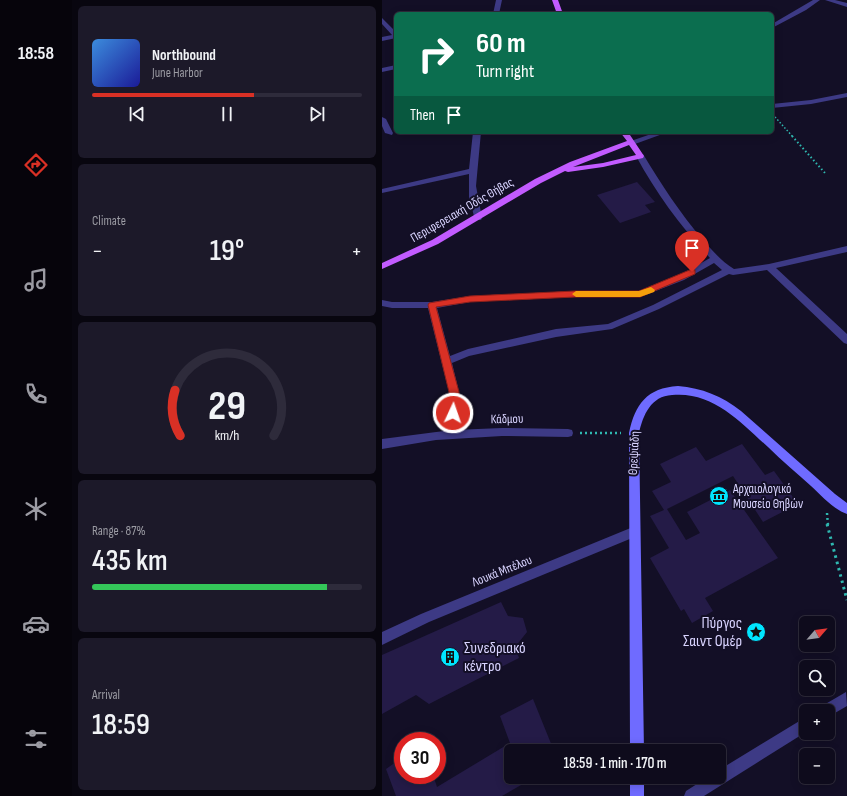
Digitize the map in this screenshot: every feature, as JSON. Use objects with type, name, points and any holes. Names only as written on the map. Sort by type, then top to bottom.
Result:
[{"type":"main road","points":[[555,0],[559,12]]},
{"type":"main road","points":[[626,134],[640,156]]},
{"type":"main road","name":"Περιφερειακή Οδός Θήβας","points":[[382,266],[435,242],[554,173],[590,157],[632,142]]},
{"type":"main road","name":"Περιφερειακή Οδός Θήβας","points":[[554,173],[603,165],[640,156]]},
{"type":"main road","name":"Θρεψιάδη","points":[[637,744],[637,641],[633,532],[634,433],[638,417],[646,403],[659,394],[675,390],[697,392],[716,400],[743,418],[831,498],[847,509]]},
{"type":"main road","points":[[637,784],[637,796]]},
{"type":"street","points":[[496,12],[499,0]]},
{"type":"street","points":[[774,25],[804,9],[816,0]]},
{"type":"street","points":[[828,0],[847,5]]},
{"type":"street","points":[[382,20],[394,34]]},
{"type":"street","points":[[382,39],[394,36]]},
{"type":"street","points":[[382,70],[394,67]]},
{"type":"street","points":[[774,106],[812,102],[847,95]]},
{"type":"street","points":[[382,119],[391,132]]},
{"type":"street","points":[[477,134],[473,171],[473,206],[478,218]]},
{"type":"street","points":[[632,142],[658,134]]},
{"type":"street","points":[[640,156],[658,188],[714,259],[727,271]]},
{"type":"street","points":[[382,191],[473,171]]},
{"type":"street","points":[[447,361],[468,353],[556,334],[609,327],[656,307],[727,271],[737,272],[769,267],[847,248]]},
{"type":"street","points":[[382,303],[392,305],[432,305],[478,298],[575,294],[640,294],[681,278],[714,259]]},
{"type":"street","points":[[769,267],[847,340]]},
{"type":"street","points":[[432,305],[447,361],[455,404],[448,435]]},
{"type":"street","name":"Κάδμου","points":[[382,444],[448,435],[502,432],[568,433]]},
{"type":"street","name":"Λουκά Μπέλου","points":[[382,639],[425,618],[633,532]]},
{"type":"street","points":[[835,706],[846,699]]},
{"type":"street","points":[[691,796],[799,728]]},
{"type":"path","points":[[774,116],[826,173]]},
{"type":"path","points":[[568,433],[634,433]]},
{"type":"path","points":[[831,498],[826,519],[847,600]]},
{"type":"building","points":[[637,182],[655,202],[645,205],[651,212],[620,223],[597,195]]},
{"type":"building","points":[[742,444],[765,475],[774,471],[798,504],[763,522],[733,476],[667,509],[686,540],[700,533],[687,512],[730,490],[778,558],[705,598],[713,611],[692,623],[684,609],[681,611],[650,558],[669,548],[650,516],[664,510],[652,491],[671,482],[660,464],[696,447],[706,461]]},
{"type":"building","name":"Συνεδριακό κέντρο","points":[[501,602],[508,616],[523,618],[527,632],[515,647],[519,658],[429,704],[416,695],[382,714],[382,655]]},
{"type":"building","points":[[533,699],[551,744],[508,744],[510,743],[500,716]]},
{"type":"building","points":[[504,747],[504,784],[523,784],[502,796],[396,796],[386,769],[394,763],[394,784],[436,784],[437,787],[442,784],[446,784],[446,782]]},
{"type":"slow traffic","points":[[576,294],[640,294],[651,290]]},
{"type":"place","name":"Αρχαιολογικό Μουσείο Θηβών","points":[[719,496]]},
{"type":"place","name":"Πύργος Σαιντ Ομέρ","points":[[756,632]]},
{"type":"place","name":"Συνεδριακό κέντρο","points":[[450,657]]},
{"type":"route","points":[[453,413],[455,404],[454,392],[432,305],[470,299],[575,294],[640,294],[681,278],[692,272]]}]
